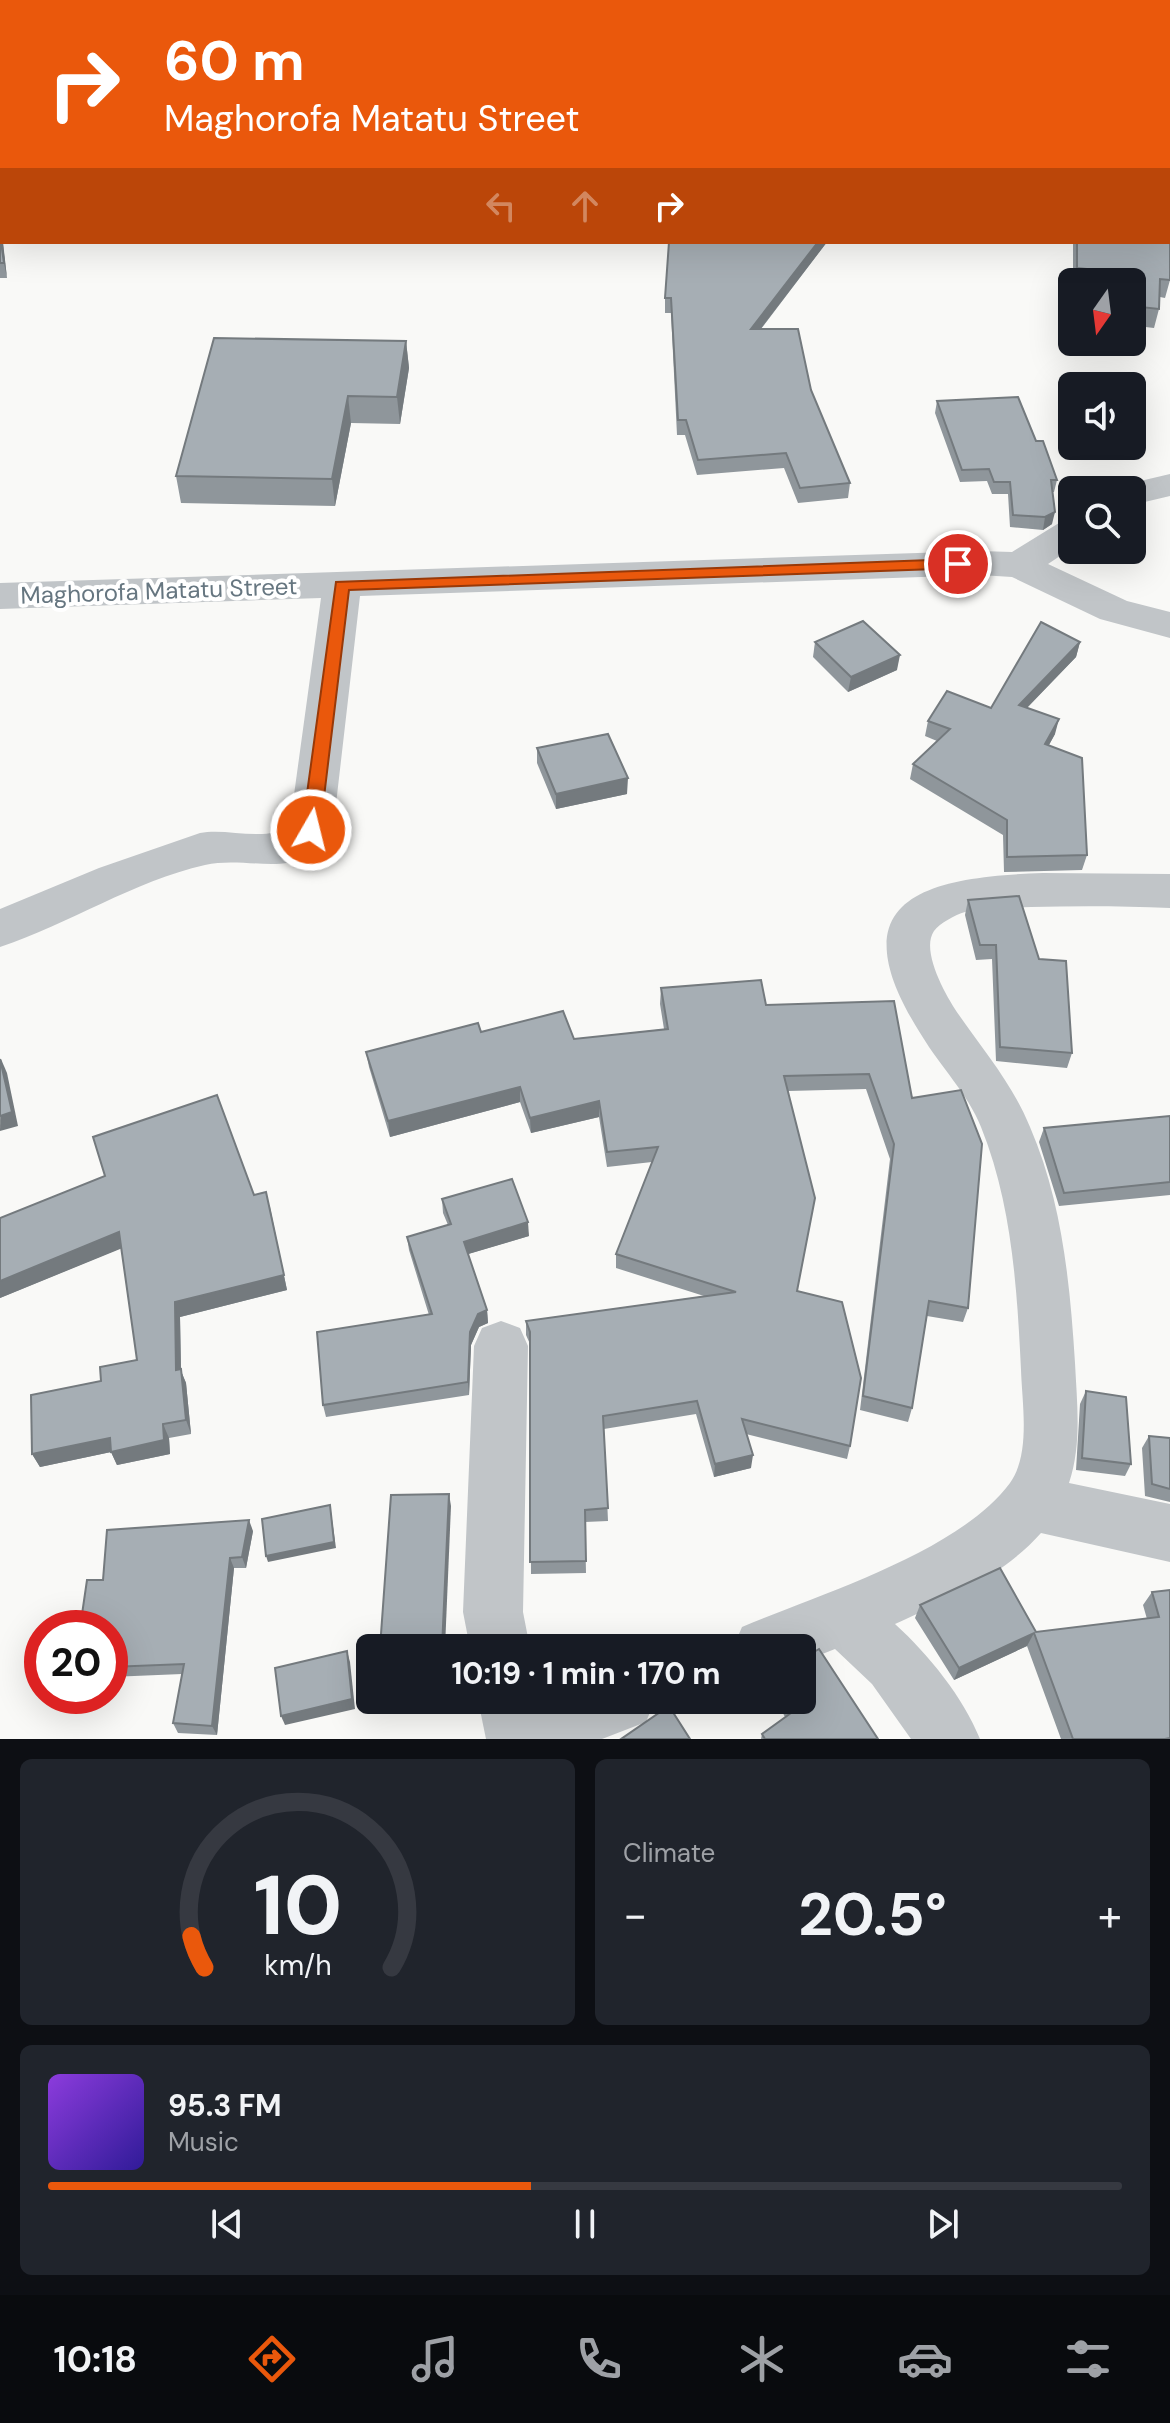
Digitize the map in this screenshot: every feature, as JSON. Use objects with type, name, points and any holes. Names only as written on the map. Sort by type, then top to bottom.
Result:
[{"type":"street","points":[[1146,491],[1170,485]]},
{"type":"street","points":[[1019,565],[1058,540]]},
{"type":"street","name":"Maghorofa Matatu Street","points":[[0,596],[980,563],[1019,565],[1114,610],[1170,625]]},
{"type":"street","points":[[0,929],[86,889],[205,849],[242,848],[270,852],[304,839],[311,830],[342,585]]},
{"type":"street","points":[[797,1634],[921,1581],[993,1540],[1030,1503],[1047,1465],[1051,1420],[1047,1348],[1035,1244],[1021,1166],[1004,1121],[920,991],[907,954],[911,927],[933,908],[959,896],[1015,891],[1170,891]]},
{"type":"street","points":[[497,1634],[493,1612],[501,1346]]},
{"type":"street","points":[[1030,1503],[1170,1533]]},
{"type":"street","points":[[843,1615],[893,1663],[949,1739]]},
{"type":"street","points":[[512,1714],[518,1739],[586,1714]]},
{"type":"building","points":[[0,244],[1,244],[4,263],[0,263]]},
{"type":"building","points":[[669,244],[816,244],[751,329],[798,329],[811,390],[850,483],[800,488],[786,453],[698,460],[686,420],[678,420],[671,298],[665,298]]},
{"type":"building","points":[[1077,244],[1170,244],[1170,280],[1160,279],[1159,309],[1146,308],[1146,268],[1077,268]]},
{"type":"building","points":[[214,338],[406,341],[397,397],[348,396],[332,479],[176,476]]},
{"type":"building","points":[[1018,397],[1036,441],[1043,441],[1057,480],[1051,480],[1055,512],[1045,517],[1013,515],[1010,482],[994,482],[989,469],[962,470],[937,401]]},
{"type":"building","points":[[863,621],[900,655],[851,677],[815,642]]},
{"type":"building","points":[[1041,622],[1080,642],[1019,705],[1059,719],[1045,744],[1082,758],[1087,855],[1007,857],[1007,820],[913,764],[950,729],[928,721],[947,691],[991,708]]},
{"type":"building","points":[[608,734],[628,778],[556,794],[537,748]]},
{"type":"building","points":[[1019,896],[1039,959],[1066,961],[1072,1053],[1000,1047],[996,945],[980,945],[968,900]]},
{"type":"building","points":[[761,980],[766,1005],[894,1001],[912,1098],[961,1090],[982,1144],[968,1308],[929,1301],[912,1408],[863,1396],[894,1144],[869,1074],[784,1076],[815,1198],[797,1291],[842,1302],[861,1378],[850,1446],[742,1419],[753,1455],[715,1464],[697,1401],[603,1416],[608,1508],[585,1510],[586,1561],[530,1562],[530,1332],[526,1321],[736,1292],[616,1254],[658,1147],[607,1152],[599,1101],[530,1118],[520,1087],[388,1121],[366,1052],[478,1023],[481,1032],[563,1011],[574,1039],[668,1029],[661,988]]},
{"type":"building","points":[[0,1059],[12,1112],[0,1116]]},
{"type":"building","points":[[217,1095],[254,1195],[266,1192],[284,1275],[175,1302],[176,1370],[181,1369],[186,1420],[163,1424],[164,1440],[111,1452],[110,1438],[32,1454],[31,1395],[101,1381],[100,1367],[137,1360],[119,1232],[0,1281],[0,1218],[105,1176],[93,1137]]},
{"type":"building","points":[[1170,1116],[1170,1182],[1064,1193],[1044,1128]]},
{"type":"building","points":[[512,1179],[528,1222],[464,1242],[487,1310],[478,1314],[470,1332],[468,1382],[323,1405],[317,1332],[432,1314],[407,1237],[451,1224],[442,1199]]},
{"type":"building","points":[[1086,1391],[1126,1397],[1131,1464],[1082,1458]]},
{"type":"building","points":[[1149,1436],[1170,1438],[1170,1489],[1152,1484]]},
{"type":"building","points":[[449,1494],[443,1634],[381,1634],[391,1495]]},
{"type":"building","points":[[330,1505],[334,1542],[266,1556],[262,1519]]},
{"type":"building","points":[[249,1520],[242,1557],[230,1558],[212,1726],[173,1723],[184,1664],[128,1666],[128,1610],[83,1610],[87,1580],[103,1580],[107,1530]]},
{"type":"building","points":[[1000,1568],[1036,1632],[1159,1617],[1152,1592],[1170,1590],[1170,1738],[1073,1739],[1034,1633],[959,1668],[920,1605]]},
{"type":"building","points":[[819,1649],[878,1739],[765,1739],[762,1734],[790,1714],[816,1714],[816,1651]]},
{"type":"building","points":[[347,1651],[352,1699],[281,1716],[275,1668]]},
{"type":"building","points":[[657,1714],[674,1714],[690,1739],[621,1739]]},
{"type":"route","points":[[311,830],[342,585],[958,564]]}]
